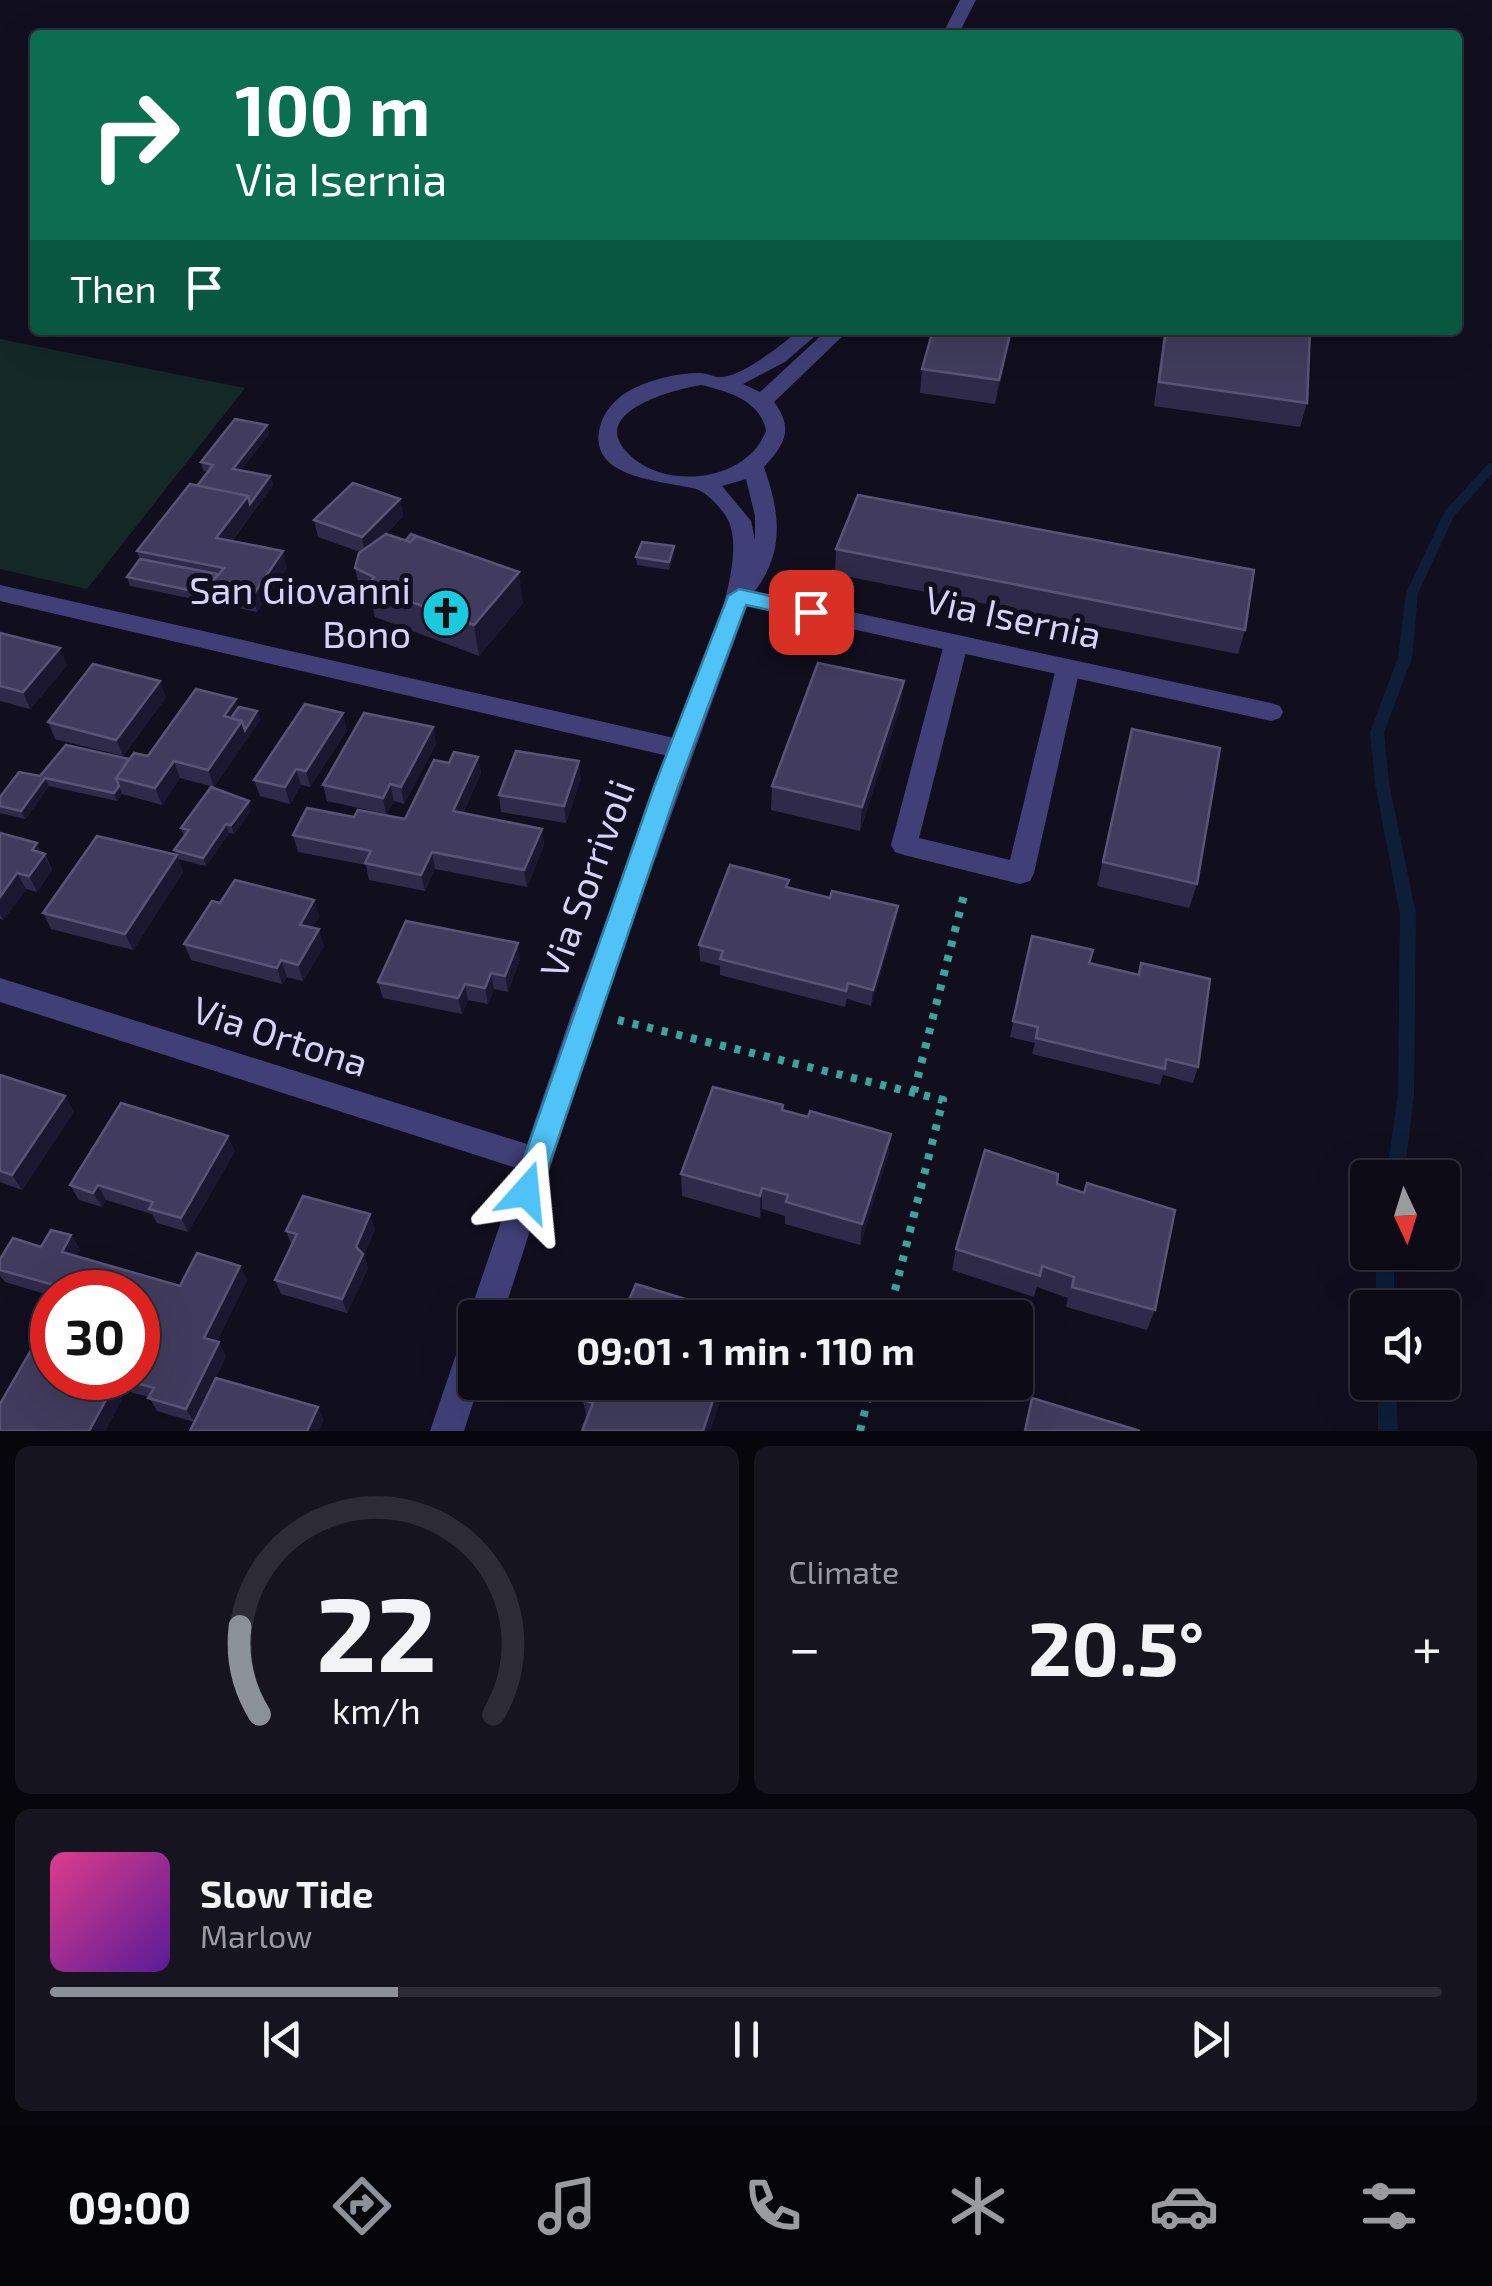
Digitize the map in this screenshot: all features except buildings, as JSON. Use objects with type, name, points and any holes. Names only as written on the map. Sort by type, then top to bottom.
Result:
[{"type":"street","points":[[953,30],[968,0]]},
{"type":"street","points":[[728,383],[778,358],[806,335]]},
{"type":"street","points":[[762,401],[835,335]]},
{"type":"street","points":[[674,380],[728,383],[762,401],[774,416],[776,434],[769,451],[753,466],[704,482],[674,482],[647,476],[625,464],[612,448],[608,431],[613,414],[627,398],[648,387],[674,380]]},
{"type":"street","points":[[739,596],[755,577],[770,520],[753,466]]},
{"type":"street","name":"Via Sorrivoli","points":[[490,1300],[586,1012],[739,596],[744,529],[737,510],[704,482]]},
{"type":"street","points":[[0,593],[680,749]]},
{"type":"street","name":"Via Isernia","points":[[739,596],[1271,712]]},
{"type":"street","points":[[956,644],[904,845],[973,862],[1020,872],[1068,668]]},
{"type":"street","name":"Via Ortona","points":[[0,990],[536,1161]]},
{"type":"street","points":[[447,1431],[458,1398]]},
{"type":"path","points":[[914,1092],[973,862]]},
{"type":"path","points":[[586,1012],[943,1100],[893,1300]]},
{"type":"path","points":[[860,1431],[868,1400]]},
{"type":"green space","points":[[0,339],[245,388],[87,589],[0,569]]},
{"type":"waterway","points":[[1397,1160],[1406,1094],[1408,914],[1382,783],[1377,732],[1405,658],[1412,593],[1449,514],[1492,467]]},
{"type":"waterway","points":[[1385,1270],[1385,1290]]},
{"type":"waterway","points":[[1387,1400],[1388,1431]]},
{"type":"place","name":"San Giovanni Bono","points":[[446,613]]},
{"type":"route","points":[[526,1192],[666,787],[739,596],[811,612]]}]
